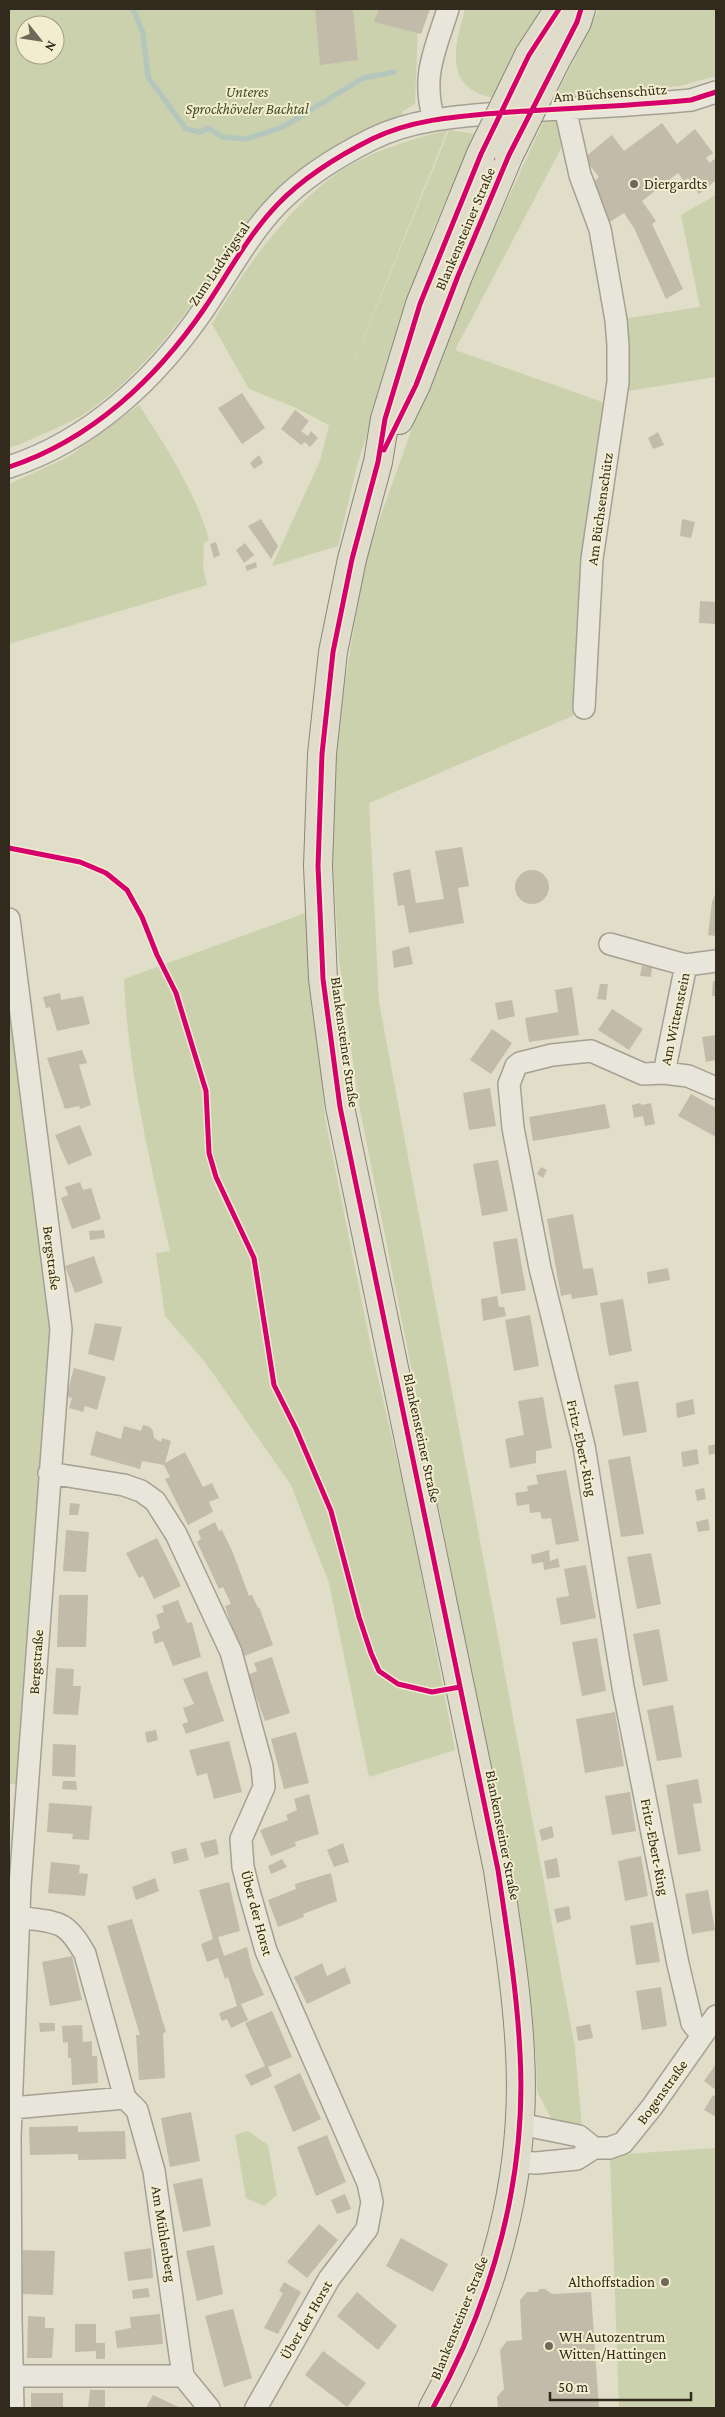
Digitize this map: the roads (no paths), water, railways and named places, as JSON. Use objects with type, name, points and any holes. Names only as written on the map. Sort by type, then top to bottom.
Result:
[{"type":"main road","points":[[529,55],[548,9]]},
{"type":"main road","name":"Blankensteiner Straße","points":[[433,2408],[460,2354],[491,2279],[500,2247],[517,2162],[520,2124],[521,2055],[515,1983],[498,1870],[340,1107],[323,979],[318,866],[322,754],[333,652],[352,559],[378,462],[385,419],[420,304],[482,154],[529,55],[576,12]]},
{"type":"main road","name":"Blankensteiner Straße","points":[[378,462],[416,386],[458,276],[510,155],[556,60],[576,12]]},
{"type":"street","points":[[434,120],[427,88],[430,65],[448,9]]},
{"type":"street","name":"Am Büchsenschütz","points":[[473,115],[691,100],[716,92]]},
{"type":"street","name":"Am Büchsenschütz","points":[[565,108],[580,175],[600,230],[616,320],[618,345],[618,382],[592,559],[584,708]]},
{"type":"street","name":"Zum Ludwigstal","points":[[9,467],[57,447],[88,428],[142,385],[182,340],[267,217],[301,182],[374,138],[402,128],[434,120],[473,115]]},
{"type":"street","name":"Bergstraße","points":[[9,919],[61,1329],[14,1884],[18,1917],[10,2138],[13,2408]]},
{"type":"street","name":"Am Wittenstein","points":[[610,944],[686,965],[716,961]]},
{"type":"street","name":"Am Wittenstein","points":[[664,1072],[686,965]]},
{"type":"street","name":"Fritz-Ebert-Ring","points":[[702,2036],[692,2023],[678,1964],[624,1687],[584,1446],[540,1268],[513,1128],[509,1092],[511,1077],[516,1066],[520,1063],[580,1052],[596,1052],[643,1074],[664,1072],[688,1076],[716,1088]]},
{"type":"street","name":"Über der Horst","points":[[49,1473],[124,1485],[140,1491],[155,1501],[176,1534],[231,1652],[262,1766],[264,1787],[242,1839],[244,1867],[249,1891],[266,1951],[368,2183],[372,2202],[367,2230],[329,2279],[256,2408]]},
{"type":"street","name":"Am Mühlenberg","points":[[18,1917],[61,1924],[73,1934],[85,1954],[125,2098],[137,2110],[154,2172],[183,2376],[208,2408]]},
{"type":"street","name":"Bogenstraße","points":[[517,2162],[536,2163],[577,2159],[594,2148],[608,2148],[623,2143],[652,2107],[716,2016]]},
{"type":"street","points":[[12,2108],[125,2098]]},
{"type":"street","points":[[520,2124],[579,2136],[594,2148]]},
{"type":"street","points":[[12,2376],[183,2376]]},
{"type":"waterway","points":[[133,9],[143,33],[148,77],[186,129],[200,132],[208,128],[223,137],[246,139],[283,127],[363,78],[394,72]]},
{"type":"place","name":"Diergardts","points":[[634,184]]},
{"type":"place","name":"Althoffstadion","points":[[665,2282]]},
{"type":"place","name":"WH Autozentrum Witten/Hattingen","points":[[549,2346]]},
{"type":"park label","name":"Unteres Sprockhöveler Bachtal","points":[[247,100]]}]
